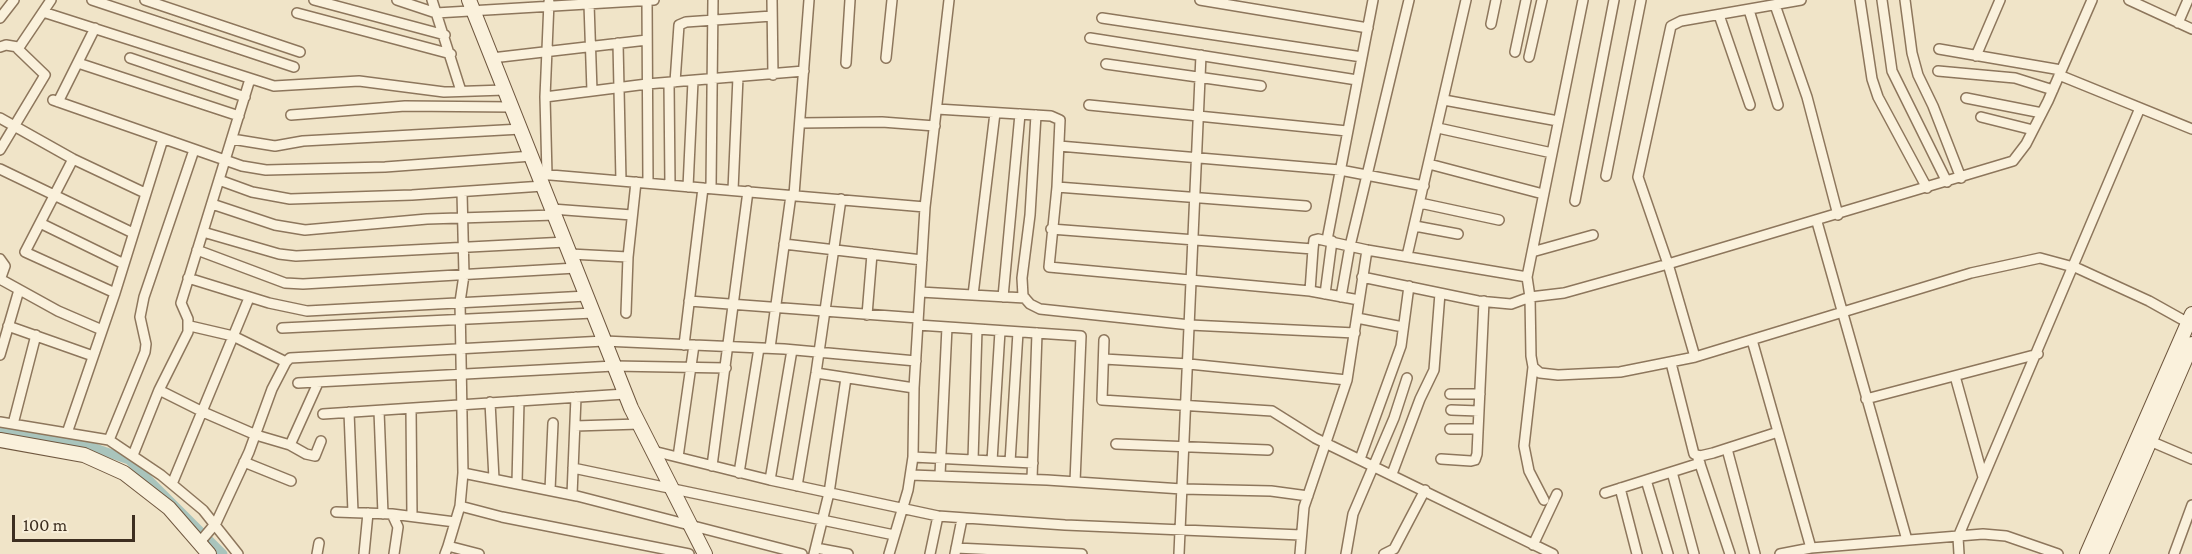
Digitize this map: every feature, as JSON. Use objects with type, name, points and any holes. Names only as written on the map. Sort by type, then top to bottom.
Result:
[{"type":"street","points":[[0,18],[14,0]]},
{"type":"street","points":[[18,47],[51,0]]},
{"type":"street","points":[[92,0],[294,67]]},
{"type":"street","points":[[145,0],[300,52]]},
{"type":"street","points":[[314,0],[445,35]]},
{"type":"street","points":[[397,0],[436,13],[471,5],[578,2],[589,4],[654,0]]},
{"type":"street","points":[[432,0],[461,91]]},
{"type":"street","points":[[647,0],[648,183]]},
{"type":"street","points":[[678,457],[691,367],[689,301],[707,188],[714,79],[713,0]]},
{"type":"street","points":[[772,0],[773,75]]},
{"type":"street","points":[[770,348],[793,195],[810,0]]},
{"type":"street","points":[[846,63],[850,0]]},
{"type":"street","points":[[886,58],[892,0]]},
{"type":"street","points":[[889,554],[903,508],[913,457],[914,388],[925,207],[949,0]]},
{"type":"street","points":[[1200,0],[1368,28]]},
{"type":"street","points":[[1325,294],[1329,241],[1340,170],[1373,0]]},
{"type":"street","points":[[1341,297],[1350,246],[1409,0]]},
{"type":"street","points":[[1407,256],[1466,0]]},
{"type":"street","points":[[1491,24],[1496,0]]},
{"type":"street","points":[[1515,52],[1526,0]]},
{"type":"street","points":[[1529,57],[1542,0]]},
{"type":"street","points":[[1544,500],[1529,471],[1524,446],[1533,368],[1527,277],[1584,0]]},
{"type":"street","points":[[1575,201],[1614,0]]},
{"type":"street","points":[[1606,176],[1641,0]]},
{"type":"street","points":[[1695,357],[1668,264],[1638,177],[1671,26],[1801,0]]},
{"type":"street","points":[[1860,0],[1872,80],[1878,97],[1927,188]]},
{"type":"street","points":[[1882,0],[1892,71],[1947,182]]},
{"type":"street","points":[[1905,0],[1917,75],[1933,106],[1961,178]]},
{"type":"street","points":[[1976,56],[2000,0]]},
{"type":"street","points":[[1362,276],[1484,302],[1511,304],[1530,297],[1564,293],[1817,222],[2013,161],[2042,113],[2092,0]]},
{"type":"street","points":[[2129,0],[2192,29]]},
{"type":"street","points":[[2178,23],[2188,0]]},
{"type":"street","points":[[543,178],[549,3]]},
{"type":"street","points":[[589,4],[592,91]]},
{"type":"street","points":[[471,5],[543,178],[625,394],[705,554]]},
{"type":"street","points":[[1775,5],[1807,97],[1838,215]]},
{"type":"street","points":[[1749,10],[1778,105]]},
{"type":"street","points":[[43,12],[274,86],[359,81],[444,92],[505,90]]},
{"type":"street","points":[[297,13],[451,54]]},
{"type":"street","points":[[1719,15],[1750,105]]},
{"type":"street","points":[[670,185],[672,82],[679,25],[772,16]]},
{"type":"street","points":[[1102,18],[1362,57]]},
{"type":"street","points":[[95,28],[56,101],[225,160],[266,170],[385,167],[532,156]]},
{"type":"street","points":[[1090,38],[1358,80]]},
{"type":"street","points":[[492,58],[647,40]]},
{"type":"street","points":[[618,43],[621,88],[621,181]]},
{"type":"street","points":[[0,47],[6,45],[18,47]]},
{"type":"street","points":[[0,150],[45,74],[19,52],[18,47]]},
{"type":"street","points":[[1939,49],[2013,60],[2060,73],[2192,129]]},
{"type":"street","points":[[1179,554],[1189,364],[1196,114],[1201,55]]},
{"type":"street","points":[[130,58],[245,97]]},
{"type":"street","points":[[78,63],[239,116]]},
{"type":"street","points":[[1106,64],[1261,86]]},
{"type":"street","points":[[545,97],[648,84],[804,71]]},
{"type":"street","points":[[1938,71],[2015,78],[2053,90]]},
{"type":"street","points":[[733,190],[738,77]]},
{"type":"street","points":[[133,455],[159,390],[190,326],[181,303],[250,79]]},
{"type":"street","points":[[688,187],[693,81]]},
{"type":"street","points":[[1966,98],[2042,113]]},
{"type":"street","points":[[1444,100],[1558,121]]},
{"type":"street","points":[[1089,105],[1347,131]]},
{"type":"street","points":[[291,114],[405,106],[512,107]]},
{"type":"street","points":[[1959,554],[1958,537],[2038,354],[2140,108]]},
{"type":"street","points":[[937,109],[1036,115],[1057,117],[1060,120],[1057,187],[1049,267],[1310,291],[1359,300]]},
{"type":"street","points":[[973,295],[994,113]]},
{"type":"street","points":[[1003,297],[1020,114]]},
{"type":"street","points":[[1025,298],[1022,278],[1030,215],[1036,115]]},
{"type":"street","points":[[1981,117],[2033,130]]},
{"type":"street","points":[[0,118],[73,159],[145,193]]},
{"type":"street","points":[[800,123],[882,122],[935,126]]},
{"type":"street","points":[[1437,128],[1552,153]]},
{"type":"street","points":[[232,139],[275,146],[303,141],[521,129]]},
{"type":"street","points":[[68,440],[163,139]]},
{"type":"street","points":[[1059,146],[1195,155],[1340,170],[1424,186]]},
{"type":"street","points":[[109,440],[145,352],[146,344],[140,317],[144,297],[194,150]]},
{"type":"street","points":[[73,159],[26,252],[116,293]]},
{"type":"street","points":[[1429,164],[1544,194]]},
{"type":"street","points":[[0,169],[133,233]]},
{"type":"street","points":[[219,180],[252,192],[291,199],[462,192],[543,178],[636,182],[925,207]]},
{"type":"street","points":[[626,313],[628,257],[636,182]]},
{"type":"street","points":[[1057,187],[1306,206]]},
{"type":"street","points":[[462,192],[464,275],[460,302],[463,473],[460,506],[446,550],[479,554]]},
{"type":"street","points":[[712,466],[748,192]]},
{"type":"street","points":[[797,486],[841,199]]},
{"type":"street","points":[[1420,203],[1499,220]]},
{"type":"street","points":[[212,204],[284,228],[305,230],[554,212],[632,215]]},
{"type":"street","points":[[1817,222],[1906,540]]},
{"type":"street","points":[[40,223],[124,264]]},
{"type":"street","points":[[1415,226],[1458,234]]},
{"type":"street","points":[[1051,229],[1314,249]]},
{"type":"street","points":[[203,232],[279,254],[296,256],[463,248],[568,248],[628,257]]},
{"type":"street","points":[[1532,252],[1593,235]]},
{"type":"street","points":[[1310,291],[1314,240],[1485,272],[1527,277]]},
{"type":"street","points":[[784,244],[922,260]]},
{"type":"street","points":[[197,250],[285,283],[576,268]]},
{"type":"street","points":[[1300,554],[1308,496],[1347,380],[1367,250]]},
{"type":"street","points":[[867,315],[872,254]]},
{"type":"street","points":[[1533,368],[1540,373],[1558,375],[1620,372],[1671,363],[2014,262],[2040,258],[2073,267],[2191,320],[2087,554]]},
{"type":"street","points":[[0,259],[6,264],[0,279],[102,330]]},
{"type":"street","points":[[188,278],[249,298],[307,311],[587,296]]},
{"type":"street","points":[[1360,459],[1378,404],[1395,366],[1409,286]]},
{"type":"street","points":[[0,355],[19,290]]},
{"type":"street","points":[[920,292],[1025,298],[1040,309],[1190,325],[1355,333]]},
{"type":"street","points":[[1392,474],[1420,399],[1434,370],[1440,293]]},
{"type":"street","points":[[172,484],[249,298]]},
{"type":"street","points":[[689,301],[867,315],[947,327],[1081,336],[1075,482]]},
{"type":"street","points":[[1441,459],[1475,460],[1484,302]]},
{"type":"street","points":[[282,328],[593,313]]},
{"type":"street","points":[[1357,318],[1402,327]]},
{"type":"street","points":[[8,326],[93,356]]},
{"type":"street","points":[[190,326],[233,336],[286,362]]},
{"type":"street","points":[[940,475],[947,327]]},
{"type":"street","points":[[973,460],[977,329]]},
{"type":"street","points":[[992,461],[1000,331]]},
{"type":"street","points":[[1010,462],[1018,332]]},
{"type":"street","points":[[1032,479],[1037,333]]},
{"type":"street","points":[[13,424],[36,335]]},
{"type":"street","points":[[1104,340],[1102,400],[1272,411],[1326,443],[1553,554]]},
{"type":"street","points":[[1752,340],[1811,548]]},
{"type":"street","points":[[201,540],[215,526],[286,362],[290,358],[308,355],[604,341],[770,348],[916,361]]},
{"type":"street","points":[[2101,554],[2192,344]]},
{"type":"street","points":[[740,472],[759,348]]},
{"type":"street","points":[[770,480],[792,350]]},
{"type":"street","points":[[1866,399],[2038,354]]},
{"type":"street","points":[[1104,359],[1189,364],[1347,380]]},
{"type":"street","points":[[1671,363],[1694,454],[1699,459],[1730,554]]},
{"type":"street","points":[[298,383],[462,376],[614,366],[726,368]]},
{"type":"street","points":[[816,373],[914,388]]},
{"type":"street","points":[[1955,376],[1983,477]]},
{"type":"street","points":[[846,378],[829,493],[815,551],[848,554]]},
{"type":"street","points":[[1346,554],[1353,514],[1394,418],[1407,378]]},
{"type":"street","points":[[290,445],[318,382]]},
{"type":"street","points":[[159,390],[256,435],[290,445],[315,456],[321,441]]},
{"type":"street","points":[[323,414],[625,394]]},
{"type":"street","points":[[1449,394],[1480,394]]},
{"type":"street","points":[[572,495],[576,397]]},
{"type":"street","points":[[517,483],[519,401]]},
{"type":"street","points":[[490,402],[494,478]]},
{"type":"street","points":[[411,409],[412,516]]},
{"type":"street","points":[[1451,410],[1479,411]]},
{"type":"street","points":[[379,411],[388,514],[398,527],[394,554]]},
{"type":"street","points":[[349,412],[353,512]]},
{"type":"street","points":[[0,422],[68,440],[141,484],[201,540],[209,554]]},
{"type":"street","points":[[550,490],[553,423]]},
{"type":"street","points":[[575,426],[639,424]]},
{"type":"street","points":[[1450,429],[1478,429]]},
{"type":"street","points":[[1605,493],[1672,472],[1699,459],[1779,432]]},
{"type":"street","points":[[0,440],[109,440],[172,484],[215,526],[238,554]]},
{"type":"street","points":[[2150,441],[2192,459]]},
{"type":"street","points":[[1116,444],[1268,450]]},
{"type":"street","points":[[1727,449],[1755,554]]},
{"type":"street","points":[[653,451],[770,480],[938,516],[1301,535]]},
{"type":"street","points":[[913,457],[1033,463]]},
{"type":"street","points":[[244,462],[291,481]]},
{"type":"street","points":[[573,468],[894,535]]},
{"type":"street","points":[[1672,472],[1694,554]]},
{"type":"street","points":[[463,473],[572,495],[802,554]]},
{"type":"street","points":[[910,475],[1032,479],[1182,489],[1271,491],[1308,496]]},
{"type":"street","points":[[1646,480],[1668,554]]},
{"type":"street","points":[[1620,488],[1637,554]]},
{"type":"street","points":[[1384,554],[1394,549],[1425,490]]},
{"type":"street","points":[[1533,545],[1557,494]]},
{"type":"street","points":[[460,506],[502,517],[689,554]]},
{"type":"street","points":[[2174,554],[2192,506]]},
{"type":"street","points":[[336,512],[412,516],[455,522]]},
{"type":"street","points":[[364,554],[368,513]]},
{"type":"street","points":[[930,554],[938,516]]},
{"type":"street","points":[[962,519],[956,551],[1082,554]]},
{"type":"street","points":[[1780,554],[1811,548],[1906,540],[2007,536],[2058,554]]},
{"type":"street","points":[[317,554],[319,543]]},
{"type":"street","points":[[1857,544],[1857,554]]},
{"type":"waterway","points":[[0,431],[81,443],[129,460],[223,554]]}]
